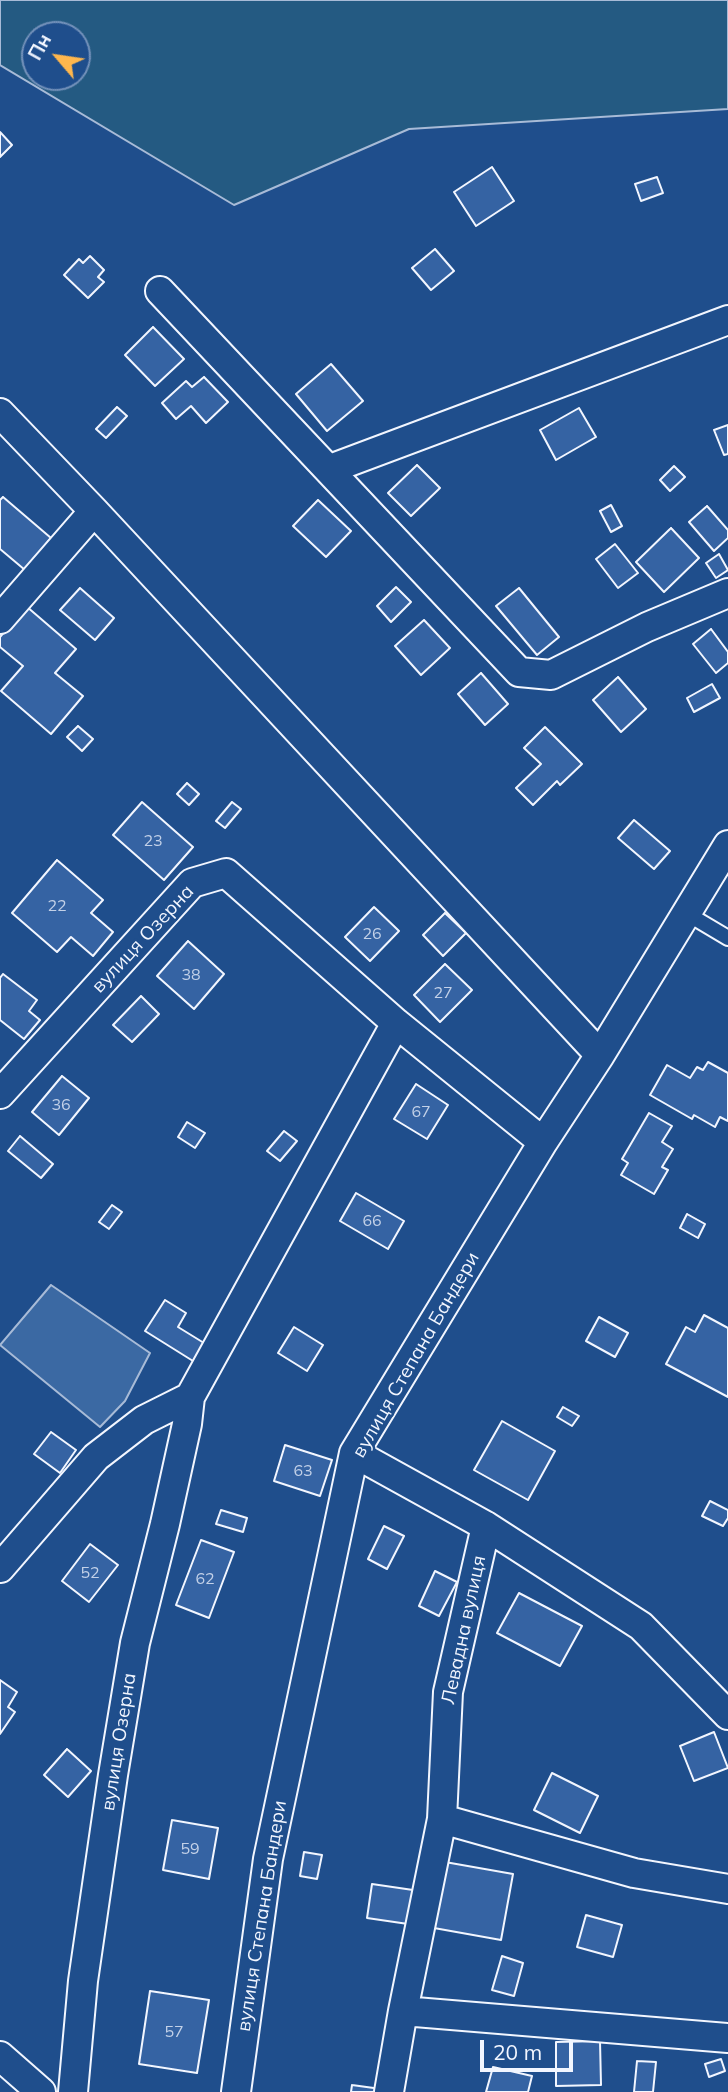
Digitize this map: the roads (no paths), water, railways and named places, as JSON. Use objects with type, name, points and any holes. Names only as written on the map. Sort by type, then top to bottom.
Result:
[{"type":"street","points":[[160,291],[519,672],[551,675],[647,627],[728,593]]},
{"type":"street","points":[[330,470],[728,320]]},
{"type":"street","points":[[0,413],[600,1055]]},
{"type":"street","points":[[0,619],[94,511]]},
{"type":"street","name":"вулиця Степана Бандери","points":[[236,2092],[268,1858],[354,1453],[728,845]]},
{"type":"street","name":"вулиця Озерна","points":[[0,1094],[192,883],[226,873],[396,1023],[543,1142]]},
{"type":"street","name":"вулиця Озерна","points":[[73,2092],[83,1981],[135,1643],[168,1511],[187,1424],[190,1397],[396,1023]]},
{"type":"street","points":[[0,1568],[96,1457],[144,1420],[190,1397]]},
{"type":"street","points":[[354,1453],[486,1526],[641,1626],[728,1715]]},
{"type":"street","name":"Левадна вулиця","points":[[389,2092],[442,1819],[448,1692],[486,1526]]},
{"type":"street","points":[[442,1819],[634,1873],[728,1889]]},
{"type":"street","points":[[403,2011],[728,2038]]},
{"type":"street","points":[[0,2056],[41,2092]]},
{"type":"lane","points":[[686,913],[728,938]]}]
